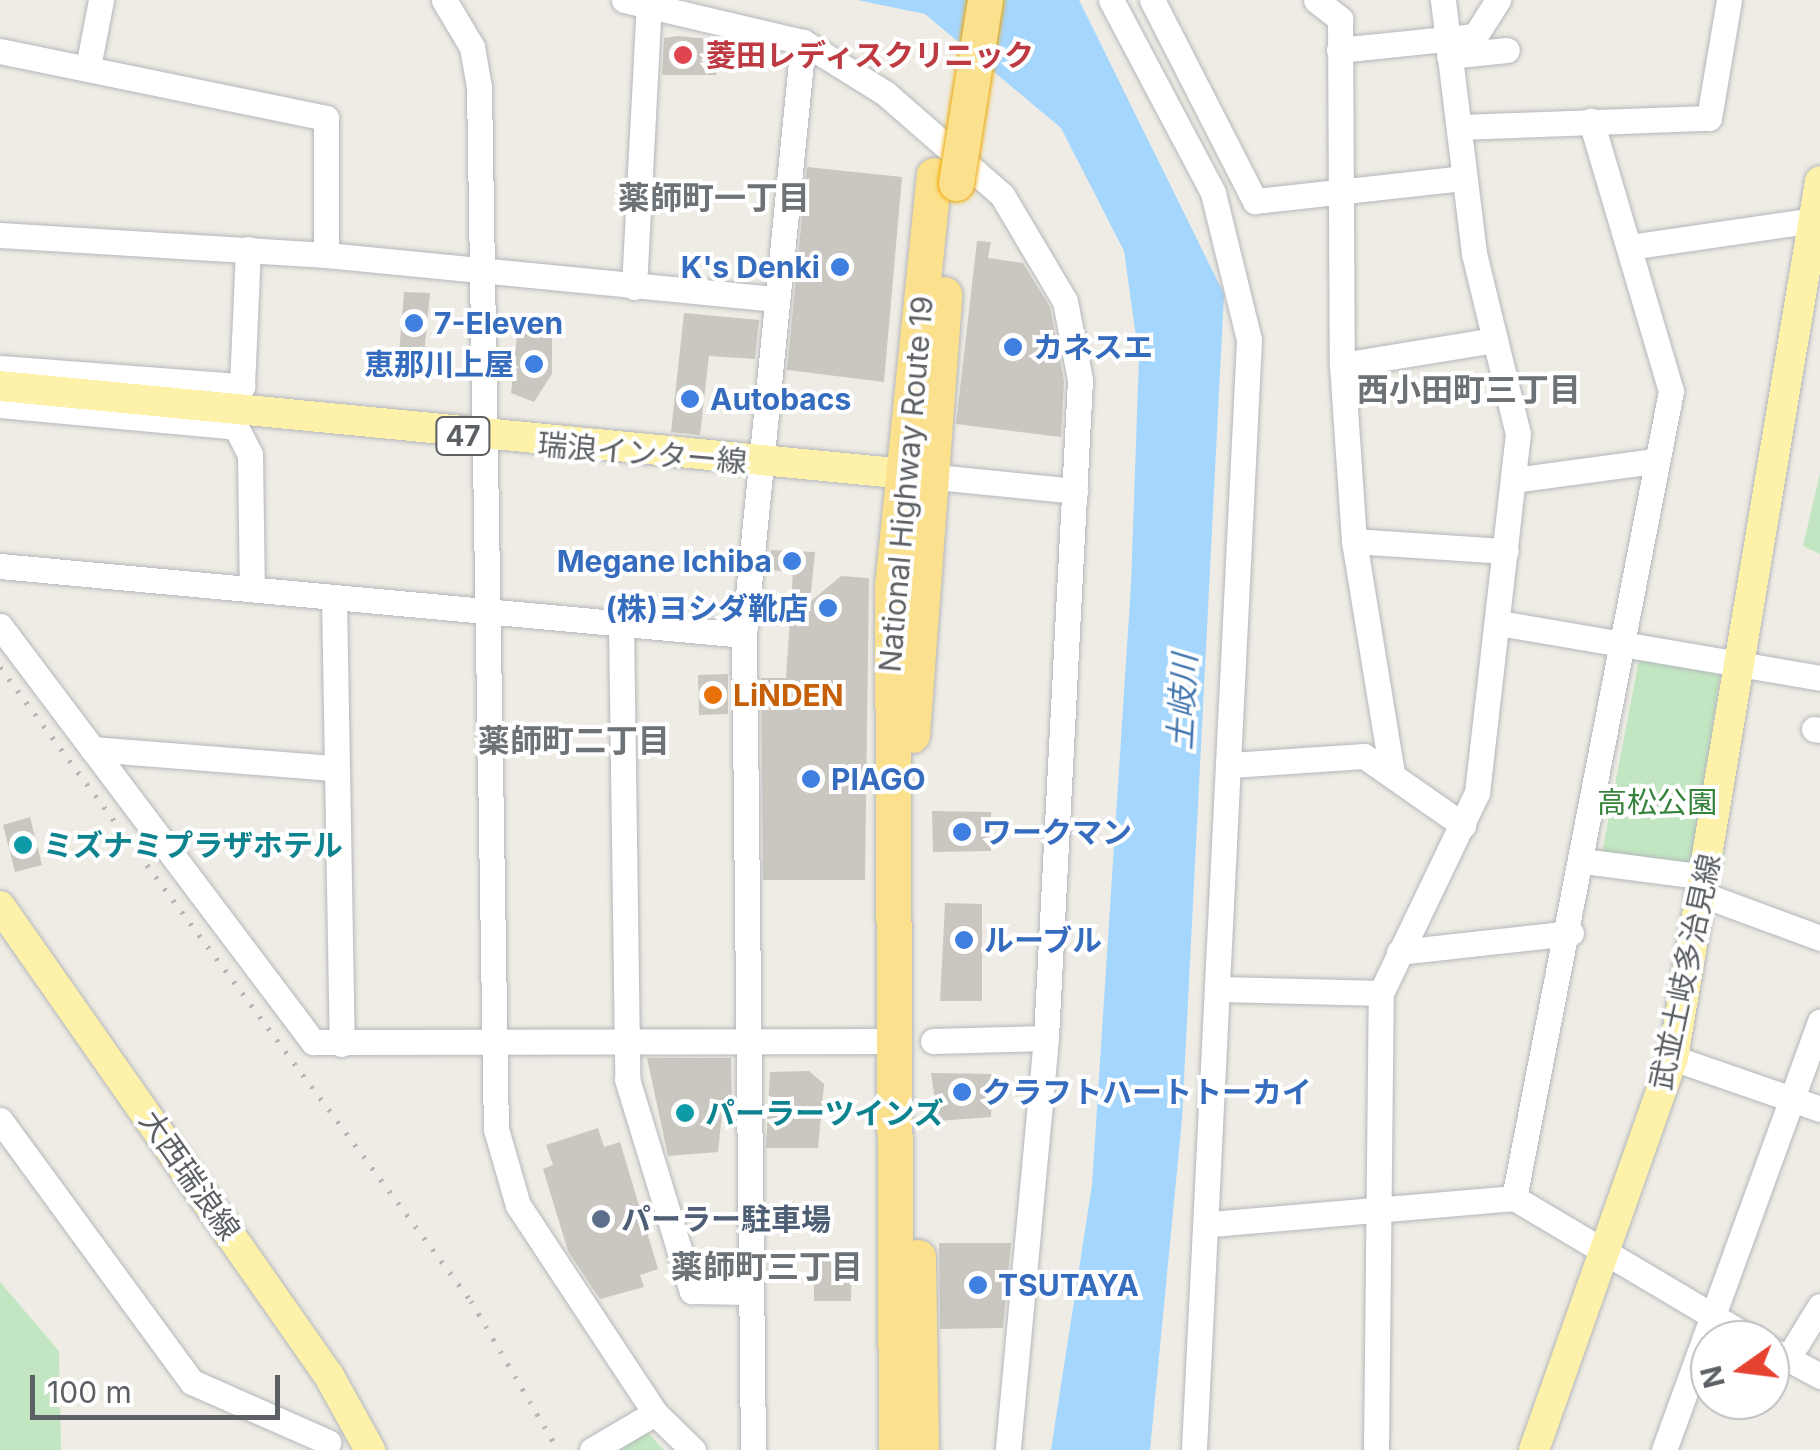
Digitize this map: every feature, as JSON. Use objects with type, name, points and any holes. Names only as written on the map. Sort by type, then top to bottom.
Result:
[{"type":"highway","name":"National Highway Route 19","points":[[896,1450],[889,709],[962,0]]},
{"type":"highway","name":"National Highway Route 19","points":[[945,179],[985,0]]},
{"type":"highway","name":"National Highway Route 19","points":[[913,476],[911,751],[921,1450]]},
{"type":"main road","name":"武並土岐多治見線","points":[[1534,1450],[1673,1058],[1817,220],[1820,181]]},
{"type":"main road","name":"瑞浪インター線","points":[[0,386],[482,438],[913,476]]},
{"type":"main road","name":"大西瑞浪線","points":[[0,906],[329,1376],[370,1450]]},
{"type":"street","points":[[88,67],[101,0]]},
{"type":"street","points":[[444,0],[472,47],[479,86],[482,610],[496,1129],[518,1205],[655,1412],[694,1450]]},
{"type":"street","points":[[1111,0],[1212,192],[1250,340],[1212,1224],[1195,1450],[1179,1450]]},
{"type":"street","points":[[1152,0],[1255,202],[1339,198],[1464,178]]},
{"type":"street","points":[[1316,0],[1340,19],[1342,365],[1354,541],[1392,772]]},
{"type":"street","points":[[1376,1450],[1381,993],[1477,793],[1518,434],[1495,340],[1464,178],[1443,0]]},
{"type":"street","points":[[1448,48],[1476,36],[1498,0]]},
{"type":"street","points":[[1459,126],[1709,118],[1730,0]]},
{"type":"street","points":[[634,287],[636,2],[803,42],[916,116],[1002,195],[1053,270],[1080,380],[1046,1038],[1008,1450]]},
{"type":"street","points":[[753,1450],[744,635],[803,42]]},
{"type":"street","points":[[1339,50],[1506,50]]},
{"type":"street","points":[[0,51],[326,118],[326,255]]},
{"type":"street","points":[[1514,1198],[1571,933],[1654,461],[1670,392],[1592,121]]},
{"type":"street","points":[[1630,247],[1817,220]]},
{"type":"street","points":[[0,236],[326,255],[777,299]]},
{"type":"street","points":[[0,368],[242,386],[248,249]]},
{"type":"street","points":[[1342,365],[1495,340]]},
{"type":"street","points":[[0,405],[236,427],[250,454],[252,589]]},
{"type":"street","points":[[1514,480],[1654,461]]},
{"type":"street","points":[[913,476],[1075,491]]},
{"type":"street","points":[[1354,541],[1506,552]]},
{"type":"street","points":[[0,566],[744,635]]},
{"type":"street","points":[[334,597],[342,1044]]},
{"type":"street","points":[[620,623],[627,1079],[692,1291],[750,1292]]},
{"type":"street","points":[[1499,623],[1620,650],[1820,678]]},
{"type":"street","points":[[0,626],[313,1042],[876,1042]]},
{"type":"street","points":[[92,750],[336,768]]},
{"type":"street","points":[[1232,765],[1364,756],[1392,772],[1463,826]]},
{"type":"street","points":[[1583,861],[1705,886],[1820,938]]},
{"type":"street","points":[[1399,952],[1571,933]]},
{"type":"street","points":[[1222,989],[1381,993]]},
{"type":"street","points":[[1664,1450],[1709,1318],[1808,1106],[1820,1022]]},
{"type":"street","points":[[933,1041],[1046,1038]]},
{"type":"street","points":[[1673,1058],[1808,1106]]},
{"type":"street","points":[[0,1120],[192,1382],[324,1446],[358,1450]]},
{"type":"street","points":[[1212,1224],[1514,1198],[1713,1320]]},
{"type":"street","points":[[1790,1341],[1819,1310]]},
{"type":"street","points":[[1790,1359],[1820,1376]]},
{"type":"street","points":[[592,1450],[655,1412]]},
{"type":"green space","points":[[1820,473],[1820,554],[1803,546]]},
{"type":"green space","name":"高松公園","points":[[1640,654],[1721,671],[1692,866],[1602,853]]},
{"type":"green space","points":[[0,1282],[59,1351],[61,1450],[0,1450]]},
{"type":"green space","points":[[642,1426],[664,1450],[603,1450]]},
{"type":"water","name":"土岐川","points":[[857,0],[1079,0],[1224,294],[1182,1119],[1150,1450],[1051,1450],[1092,1185],[1131,585],[1139,358],[1124,251],[1061,128],[925,14]]},
{"type":"building","name":"菱田レディスクリニック","points":[[664,38],[719,40],[716,75],[662,75]]},
{"type":"building","name":"K's Denki","points":[[807,167],[902,177],[884,382],[787,370]]},
{"type":"building","name":"カネスエ","points":[[977,241],[991,242],[988,258],[1023,263],[1050,307],[1064,381],[1061,437],[956,424]]},
{"type":"building","name":"7-Eleven","points":[[404,292],[430,293],[424,355],[399,354]]},
{"type":"building","name":"Autobacs","points":[[684,313],[759,320],[755,359],[709,356],[700,435],[671,432]]},
{"type":"building","name":"恵那川上屋","points":[[518,327],[552,331],[552,374],[534,402],[511,393]]},
{"type":"building","name":"PIAGO","points":[[771,550],[815,552],[810,602],[841,576],[869,578],[865,880],[763,880],[761,678],[786,678],[793,572],[769,570]]},
{"type":"building","name":"LiNDEN","points":[[728,674],[728,714],[699,715],[698,675]]},
{"type":"building","name":"ワークマン","points":[[932,811],[991,812],[991,851],[933,852]]},
{"type":"building","name":"ミズナミプラザホテル","points":[[30,817],[42,865],[15,872],[3,825]]},
{"type":"building","name":"ルーブル","points":[[945,903],[982,904],[982,1001],[940,1001]]},
{"type":"building","name":"パーラーツインズ","points":[[647,1058],[731,1058],[732,1105],[723,1105],[718,1152],[668,1156]]},
{"type":"building","points":[[809,1071],[824,1084],[818,1148],[766,1148],[770,1072]]},
{"type":"building","name":"クラフトハートトーカイ","points":[[931,1073],[992,1074],[991,1117],[938,1121]]},
{"type":"building","name":"パーラー駐車場","points":[[598,1128],[604,1147],[620,1142],[658,1269],[640,1275],[644,1287],[600,1299],[568,1251],[543,1169],[553,1165],[546,1145]]},
{"type":"building","name":"TSUTAYA","points":[[939,1243],[1011,1243],[1003,1328],[940,1329]]},
{"type":"building","points":[[852,1259],[851,1301],[814,1301],[814,1260]]},
{"type":"railway","points":[[0,667],[471,1301],[558,1450]]},
{"type":"place","name":"菱田レディスクリニック","points":[[683,55]]},
{"type":"place","name":"K's Denki","points":[[840,267]]},
{"type":"place","name":"7-Eleven","points":[[414,323]]},
{"type":"place","name":"カネスエ","points":[[1013,347]]},
{"type":"place","name":"恵那川上屋","points":[[534,364]]},
{"type":"place","name":"Autobacs","points":[[690,399]]},
{"type":"place","name":"Megane Ichiba","points":[[792,561]]},
{"type":"place","name":"(株)ヨシダ靴店","points":[[828,608]]},
{"type":"place","name":"LiNDEN","points":[[713,695]]},
{"type":"place","name":"PIAGO","points":[[811,779]]},
{"type":"place","name":"ワークマン","points":[[962,832]]},
{"type":"place","name":"ミズナミプラザホテル","points":[[23,845]]},
{"type":"place","name":"ルーブル","points":[[964,940]]},
{"type":"place","name":"クラフトハートトーカイ","points":[[962,1092]]},
{"type":"place","name":"パーラーツインズ","points":[[685,1113]]},
{"type":"place","name":"パーラー駐車場","points":[[601,1219]]},
{"type":"place","name":"TSUTAYA","points":[[978,1285]]},
{"type":"district","name":"薬師町一丁目","points":[[714,198]]},
{"type":"district","name":"西小田町三丁目","points":[[1469,390]]},
{"type":"district","name":"薬師町二丁目","points":[[574,741]]},
{"type":"district","name":"薬師町三丁目","points":[[767,1267]]}]
